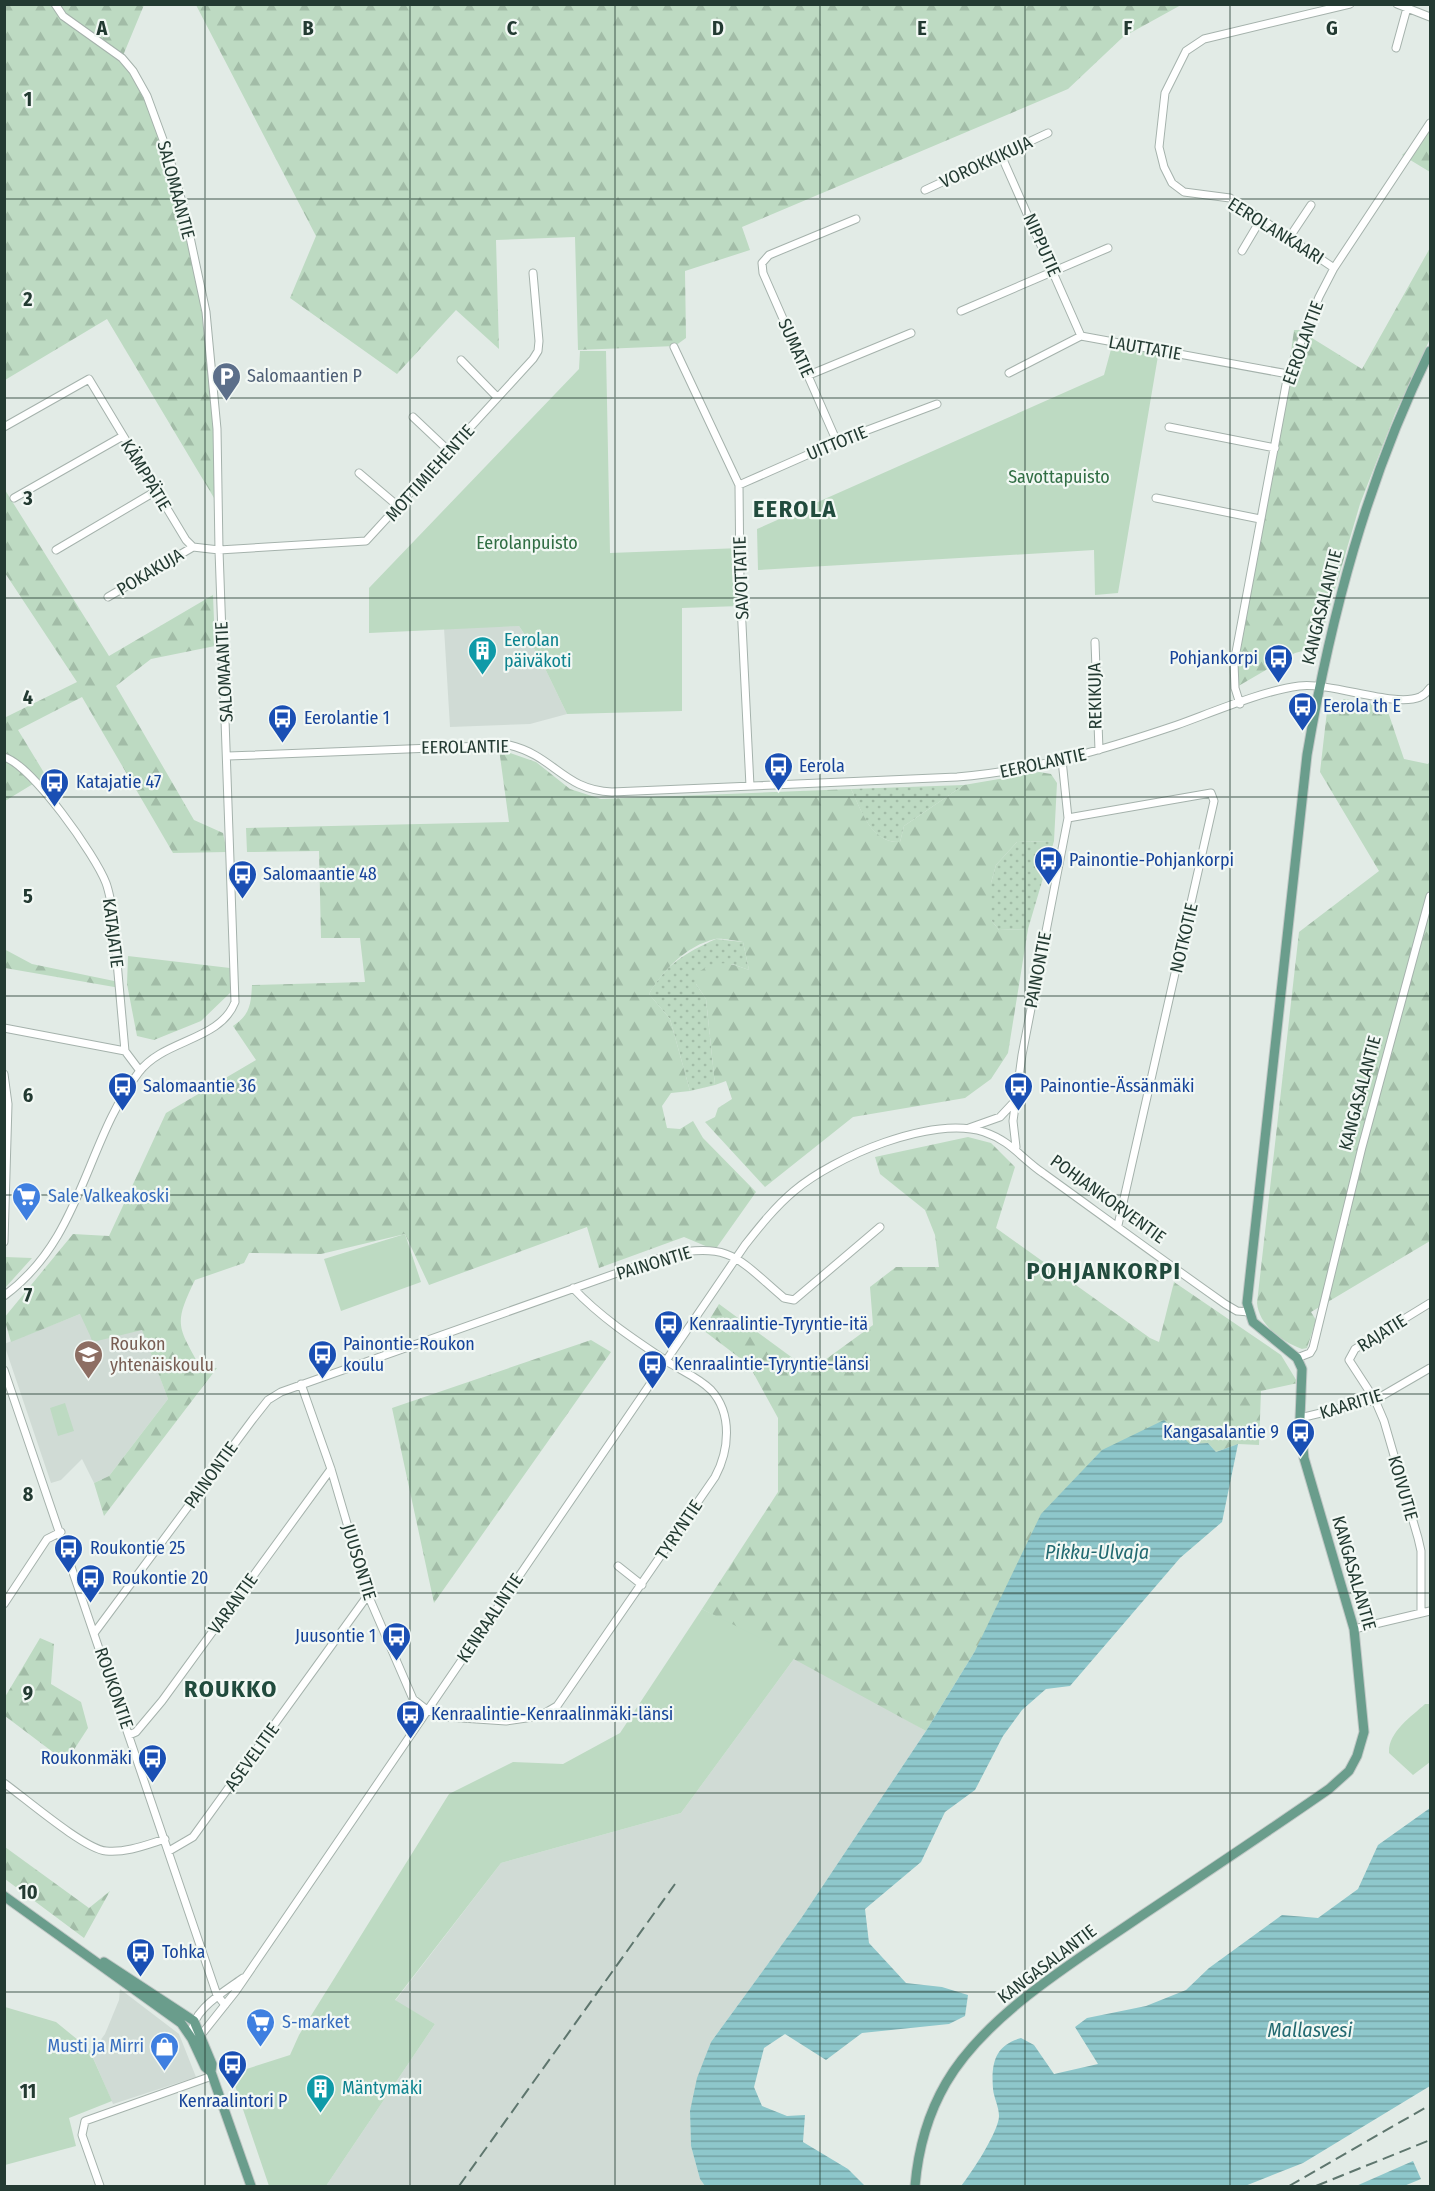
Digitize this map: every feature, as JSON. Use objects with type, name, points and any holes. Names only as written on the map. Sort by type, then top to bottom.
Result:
[{"type":"main road","name":"KANGASALANTIE","points":[[1248,1312],[1248,1289],[1307,755],[1319,686],[1337,603],[1366,507],[1401,416],[1431,351]]},
{"type":"main road","name":"POHJANKORVENTIE","points":[[1248,1312],[1252,1322],[1297,1358]]},
{"type":"main road","name":"KANGASALANTIE","points":[[915,2187],[920,2151],[931,2115],[946,2083],[965,2056],[1002,2019],[1053,1976],[1329,1790],[1349,1771],[1361,1745],[1364,1716],[1354,1629],[1304,1458],[1300,1418],[1302,1369],[1297,1358]]},
{"type":"main road","points":[[4,1896],[84,1951],[197,2037]]},
{"type":"main road","points":[[84,1951],[109,1964],[194,2021],[197,2037],[212,2064],[211,2074],[251,2187]]},
{"type":"street","name":"SALOMAANTIE","points":[[4,1296],[16,1287],[58,1238],[123,1097],[140,1071],[160,1053],[226,1020],[236,1002],[219,550],[217,429],[207,322],[184,209],[169,156],[147,96],[133,71],[122,58],[63,16],[55,4]]},
{"type":"street","name":"EEROLANKAARI","points":[[1334,268],[1230,198],[1184,192],[1172,183],[1164,167],[1159,147],[1165,93],[1186,51],[1204,39],[1350,4]]},
{"type":"street","points":[[1397,4],[1431,17]]},
{"type":"street","points":[[1396,48],[1407,8]]},
{"type":"street","name":"EEROLANTIE","points":[[228,756],[509,745],[533,753],[576,785],[593,791],[961,777],[1062,760],[1240,704],[1235,688],[1234,663],[1288,374],[1319,297],[1334,268],[1431,123]]},
{"type":"street","name":"VOROKKIKUJA","points":[[925,190],[1048,133]]},
{"type":"street","name":"NIPPUTIE","points":[[1001,155],[1082,336]]},
{"type":"street","points":[[1289,238],[1311,205]]},
{"type":"street","name":"SUMATIE","points":[[837,442],[763,273],[762,263],[770,255],[856,219]]},
{"type":"street","points":[[1242,251],[1261,219]]},
{"type":"street","points":[[961,311],[1108,248]]},
{"type":"street","name":"MOTTIMIEHENTIE","points":[[219,550],[366,541],[524,370],[538,351],[533,273]]},
{"type":"street","points":[[809,375],[911,333]]},
{"type":"street","points":[[1009,373],[1082,336]]},
{"type":"street","name":"LAUTTATIE","points":[[1082,336],[1288,374]]},
{"type":"street","name":"SAVOTTATIE","points":[[674,347],[739,485],[740,584],[750,786]]},
{"type":"street","points":[[461,360],[497,397]]},
{"type":"street","name":"KÄMPPÄTIE","points":[[4,427],[89,379],[156,491],[193,547]]},
{"type":"street","name":"UITTOTIE","points":[[739,485],[837,442],[937,404]]},
{"type":"street","points":[[412,417],[449,451]]},
{"type":"street","points":[[1169,427],[1275,448]]},
{"type":"street","points":[[14,498],[123,436]]},
{"type":"street","points":[[360,473],[399,507]]},
{"type":"street","points":[[56,550],[156,491]]},
{"type":"street","points":[[1156,498],[1260,519]]},
{"type":"street","points":[[193,547],[219,550]]},
{"type":"street","name":"POKAKUJA","points":[[108,597],[193,547]]},
{"type":"street","name":"REKIKUJA","points":[[1095,642],[1099,750]]},
{"type":"street","points":[[1240,704],[1299,686],[1319,686],[1406,699],[1420,697],[1431,688]]},
{"type":"street","name":"KATAJATIE","points":[[4,756],[37,782],[93,860],[106,883],[112,906],[125,1051]]},
{"type":"street","name":"PAINONTIE","points":[[1016,1147],[1013,1121],[1022,1055],[1068,818],[1062,760]]},
{"type":"street","name":"NOTKOTIE","points":[[1068,818],[1211,793],[1214,801],[1118,1225]]},
{"type":"street","name":"KANGASALANTIE","points":[[1297,1358],[1310,1353],[1313,1348],[1362,1147],[1431,896]]},
{"type":"street","points":[[4,1028],[125,1051],[140,1071]]},
{"type":"street","points":[[4,1074],[8,1104],[4,1242]]},
{"type":"street","points":[[880,1227],[794,1300],[784,1298],[736,1258],[768,1217],[795,1190],[830,1167],[866,1148],[901,1137],[969,1128],[1000,1117],[1016,1099]]},
{"type":"street","points":[[969,1128],[987,1133],[1016,1147]]},
{"type":"street","name":"POHJANKORVENTIE","points":[[1016,1147],[1041,1172],[1118,1225],[1225,1304],[1237,1311],[1248,1312]]},
{"type":"street","name":"PAINONTIE","points":[[95,1632],[268,1400],[301,1384],[668,1255],[696,1249],[715,1250],[736,1258]]},
{"type":"street","name":"KENRAALINTIE","points":[[197,2037],[225,2005],[736,1258]]},
{"type":"street","name":"TYRYNTIE","points":[[427,1710],[447,1717],[524,1721],[540,1716],[557,1706],[642,1585],[723,1462],[726,1450],[725,1421],[711,1391],[592,1308],[573,1288]]},
{"type":"street","name":"RAJATIE","points":[[1375,1400],[1349,1360],[1350,1354],[1431,1303]]},
{"type":"street","name":"KAARITIE","points":[[1300,1418],[1375,1400],[1431,1368]]},
{"type":"street","name":"ROUKONTIE","points":[[4,1370],[217,1995],[225,2005]]},
{"type":"street","name":"JUUSONTIE","points":[[301,1384],[332,1469],[368,1595],[413,1699],[427,1710]]},
{"type":"street","name":"KOIVUTIE","points":[[1375,1400],[1384,1421],[1421,1551],[1421,1613]]},
{"type":"street","name":"VARANTIE","points":[[129,1735],[136,1732],[162,1701],[332,1469]]},
{"type":"street","points":[[4,1604],[47,1539],[61,1532]]},
{"type":"street","points":[[618,1566],[642,1585]]},
{"type":"street","name":"ASEVELITIE","points":[[169,1851],[193,1837],[368,1595]]},
{"type":"street","points":[[1354,1629],[1431,1611]]},
{"type":"street","points":[[4,1783],[83,1841],[103,1851],[125,1851],[165,1839]]},
{"type":"street","name":"KENRAALINTIE","points":[[194,2021],[217,1995],[243,1978]]},
{"type":"street","points":[[99,2186],[82,2135],[85,2121],[211,2074]]},
{"type":"shaded area","points":[[519,626],[539,656],[567,714],[530,724],[450,727],[444,628]]},
{"type":"shaded area","name":"Roukon yhtenäiskoulu","points":[[80,1314],[139,1321],[168,1399],[109,1476],[94,1483],[82,1459],[61,1480],[51,1483],[4,1344]]},
{"type":"shaded area","points":[[796,1656],[926,1731],[802,1917],[711,2042],[690,2111],[691,2146],[700,2179],[705,2186],[326,2186],[435,2024],[395,2001],[501,1863],[681,1813]]},
{"type":"shaded area","points":[[120,1989],[179,2034],[196,2077],[113,2104],[91,2053],[105,2034],[119,2000]]},
{"type":"green space","points":[[5,5],[144,5],[122,58],[147,96],[169,156],[206,312],[220,508],[107,319],[5,380]]},
{"type":"green space","points":[[196,5],[1181,5],[1123,37],[1068,89],[742,227],[750,250],[685,271],[686,338],[675,346],[578,350],[575,237],[496,240],[499,349],[456,310],[397,374],[290,298],[316,236]]},
{"type":"green space","points":[[1430,123],[1430,172],[1402,155],[1419,140]]},
{"type":"green space","points":[[1430,248],[1430,339],[1395,414],[1360,504],[1318,647],[1295,653],[1235,688],[1234,663],[1288,374],[1294,330],[1299,330],[1362,369]]},
{"type":"green space","name":"Savottapuisto","points":[[1113,342],[1159,350],[1118,593],[1095,595],[1094,550],[758,570],[757,529],[1104,375]]},
{"type":"green space","name":"Eerolanpuisto","points":[[580,351],[606,351],[610,553],[741,548],[740,606],[682,608],[682,711],[567,714],[539,656],[519,626],[369,633],[369,588],[579,369]]},
{"type":"green space","points":[[5,490],[109,656],[213,595],[215,646],[151,659],[116,686],[194,820],[223,833],[227,852],[173,853],[82,697],[18,730],[46,776],[5,801],[4,718],[77,682],[5,573]]},
{"type":"green space","points":[[1344,699],[1386,706],[1404,759],[1428,764],[1430,761],[1430,1241],[1311,1312],[1316,1320],[1307,1348],[1302,1349],[1286,1342],[1272,1331],[1262,1318],[1257,1303],[1299,932],[1379,871],[1320,772],[1327,711]]},
{"type":"green space","points":[[499,749],[536,762],[570,789],[601,799],[851,789],[864,816],[875,831],[890,841],[900,842],[904,826],[964,785],[1039,772],[1051,774],[1057,783],[1054,841],[1017,842],[996,865],[991,883],[991,920],[999,930],[1028,929],[1008,1053],[991,1079],[965,1098],[853,1117],[765,1187],[705,1122],[715,1117],[718,1108],[732,1099],[726,1081],[715,1085],[706,999],[696,984],[696,974],[709,966],[721,963],[749,970],[743,942],[715,939],[694,947],[668,968],[649,994],[670,1019],[690,1091],[671,1093],[662,1106],[667,1128],[680,1129],[693,1121],[703,1138],[756,1192],[715,1250],[684,1237],[599,1268],[587,1227],[429,1285],[405,1234],[321,1254],[249,1253],[244,1263],[195,1280],[183,1307],[181,1325],[183,1333],[200,1367],[217,1368],[104,1516],[94,1483],[109,1476],[168,1399],[142,1330],[93,1342],[80,1314],[11,1342],[4,1318],[73,1234],[109,1236],[166,1113],[256,1060],[233,1026],[243,1018],[249,1008],[252,985],[365,982],[360,938],[321,938],[319,851],[247,852],[246,828],[509,822]]},
{"type":"green space","points":[[964,785],[904,826],[900,842],[890,841],[875,832],[869,825],[851,789]]},
{"type":"green space","points":[[1054,841],[1028,929],[999,930],[991,920],[991,883],[996,865],[1017,842]]},
{"type":"green space","points":[[716,939],[743,942],[749,970],[732,964],[696,984],[706,999],[715,1085],[690,1091],[670,1019],[649,994],[662,975],[677,960]]},
{"type":"green space","points":[[4,949],[32,964],[119,982],[120,988],[5,968]]},
{"type":"green space","points":[[128,956],[230,968],[230,993],[201,1021],[154,1040],[137,1036],[127,984]]},
{"type":"green space","points":[[968,1137],[991,1143],[1015,1167],[996,1228],[1150,1338],[1159,1342],[1174,1282],[1281,1355],[1298,1383],[1261,1391],[1259,1445],[1238,1444],[1216,1452],[1208,1443],[1190,1444],[975,1651],[926,1731],[702,1609],[778,1492],[778,1418],[749,1365],[703,1330],[719,1304],[794,1359],[825,1360],[873,1325],[870,1287],[896,1267],[939,1267],[935,1235],[925,1210],[880,1174],[875,1157]]},
{"type":"green space","points":[[405,1234],[421,1282],[341,1311],[324,1259]]},
{"type":"green space","points":[[4,1257],[32,1258],[5,1288]]},
{"type":"green space","points":[[591,1340],[611,1352],[434,1603],[392,1408]]},
{"type":"green space","points":[[65,1403],[74,1431],[58,1436],[50,1408]]},
{"type":"green space","points":[[702,1609],[796,1656],[681,1813],[501,1863],[395,2000],[435,2024],[326,2186],[269,2186],[231,2074],[290,2055],[299,2035],[449,1794],[513,1762],[563,1764],[620,1733]]},
{"type":"green space","points":[[40,1638],[54,1644],[51,1684],[81,1702],[88,1728],[66,1762],[5,1716],[5,1697]]},
{"type":"green space","points":[[1425,1704],[1430,1704],[1430,1762],[1413,1775],[1389,1753],[1390,1745],[1401,1726]]},
{"type":"green space","points":[[5,1847],[89,1908],[110,1891],[84,1938],[5,1879]]},
{"type":"green space","points":[[5,2007],[56,2022],[89,2049],[112,2101],[69,2118],[76,2146],[5,2165]]},
{"type":"water","name":"Pikku-Ulvaja","points":[[1164,1420],[1190,1444],[1208,1443],[1216,1452],[1238,1444],[1222,1522],[1180,1558],[1070,1686],[1046,1689],[1022,1710],[1003,1736],[975,1790],[945,1812],[921,1862],[865,1909],[869,1943],[906,1983],[942,1987],[968,1995],[965,2016],[949,2024],[862,2033],[826,2060],[785,2034],[764,2048],[754,2087],[762,2106],[787,2116],[805,2115],[803,2142],[848,2169],[865,2186],[705,2186],[700,2179],[691,2146],[690,2111],[697,2078],[711,2042],[802,1917],[926,1731],[975,1651],[1041,1514],[1102,1450]]},
{"type":"water","name":"Mallasvesi","points":[[1430,1808],[1430,2086],[1303,2163],[1245,2186],[961,2186],[984,2152],[998,2123],[999,2113],[993,2089],[993,2071],[996,2056],[1005,2045],[1021,2038],[1034,2045],[1054,2074],[1098,2064],[1075,2027],[1087,2018],[1146,2006],[1186,1990],[1209,1968],[1282,1915],[1318,1918],[1358,1889],[1378,1845]]},
{"type":"water","points":[[1413,2161],[1421,2179],[1404,2186],[1356,2186]]},
{"type":"railway","points":[[459,2186],[675,1884]]},
{"type":"railway","points":[[1289,2186],[1430,2105]]},
{"type":"railway","points":[[1316,2186],[1430,2140]]},
{"type":"place","name":"Salomaantien P","points":[[226,402]]},
{"type":"place","name":"Eerolan päiväkoti","points":[[483,676]]},
{"type":"place","name":"Pohjankorpi","points":[[1279,684]]},
{"type":"place","name":"Eerola th E","points":[[1302,732]]},
{"type":"place","name":"Eerolantie 1","points":[[283,744]]},
{"type":"place","name":"Eerola","points":[[778,792]]},
{"type":"place","name":"Katajatie 47","points":[[55,808]]},
{"type":"place","name":"Painontie-Pohjankorpi","points":[[1048,886]]},
{"type":"place","name":"Salomaantie 48","points":[[242,900]]},
{"type":"place","name":"Salomaantie 36","points":[[122,1112]]},
{"type":"place","name":"Painontie-Ässänmäki","points":[[1019,1112]]},
{"type":"place","name":"Sale Valkeakoski","points":[[27,1222]]},
{"type":"place","name":"Kenraalintie-Tyryntie-itä","points":[[668,1350]]},
{"type":"place","name":"Roukon yhtenäiskoulu","points":[[89,1380]]},
{"type":"place","name":"Painontie-Roukon koulu","points":[[322,1380]]},
{"type":"place","name":"Kenraalintie-Tyryntie-länsi","points":[[653,1390]]},
{"type":"place","name":"Kangasalantie 9","points":[[1300,1458]]},
{"type":"place","name":"Roukontie 25","points":[[69,1574]]},
{"type":"place","name":"Roukontie 20","points":[[91,1604]]},
{"type":"place","name":"Juusontie 1","points":[[397,1662]]},
{"type":"place","name":"Kenraalintie-Kenraalinmäki-länsi","points":[[410,1740]]},
{"type":"place","name":"Roukonmäki","points":[[153,1784]]},
{"type":"place","name":"Tohka","points":[[141,1978]]},
{"type":"place","name":"S-market","points":[[261,2048]]},
{"type":"place","name":"Musti ja Mirri","points":[[165,2072]]},
{"type":"place","name":"Kenraalintori P","points":[[233,2090]]},
{"type":"place","name":"Mäntymäki","points":[[321,2114]]},
{"type":"district","name":"EEROLA","points":[[795,509]]},
{"type":"district","name":"POHJANKORPI","points":[[1104,1271]]},
{"type":"district","name":"ROUKKO","points":[[231,1689]]}]
